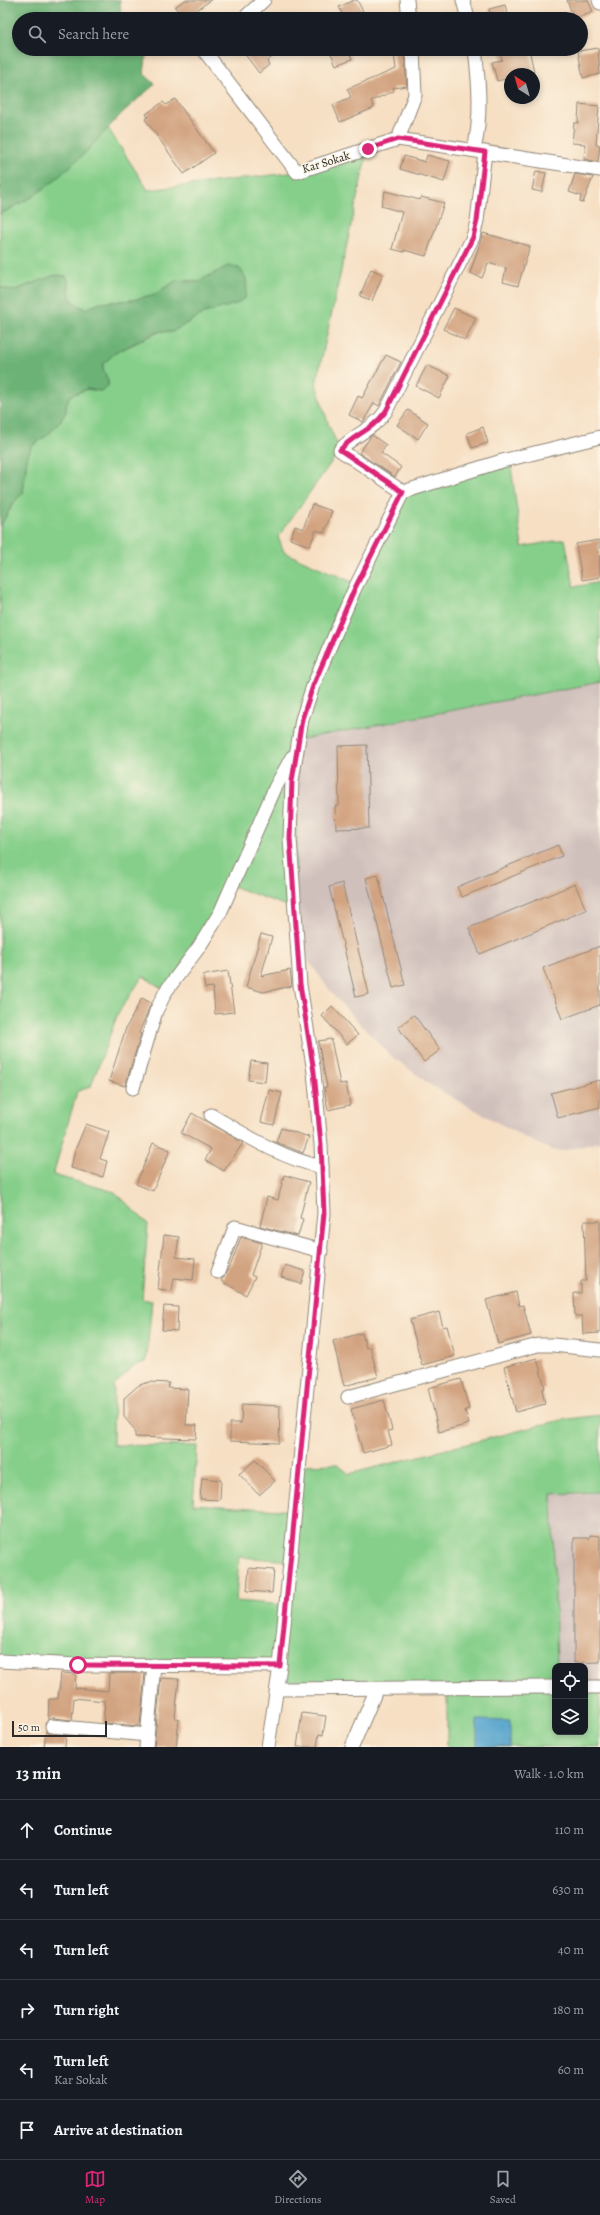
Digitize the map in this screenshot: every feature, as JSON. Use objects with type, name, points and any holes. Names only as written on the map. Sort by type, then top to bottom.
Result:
[{"type":"street","points":[[251,12],[264,0]]},
{"type":"street","points":[[407,0],[408,12]]},
{"type":"street","points":[[463,0],[466,12]]},
{"type":"street","points":[[599,0],[600,4]]},
{"type":"street","name":"Kar Sokak","points":[[208,56],[297,172],[398,139],[600,170]]},
{"type":"street","points":[[398,139],[415,95],[413,56]]},
{"type":"street","points":[[403,492],[340,450],[346,444],[373,427],[386,411],[473,237],[477,221],[480,151],[480,93],[476,56]]},
{"type":"street","points":[[268,1747],[280,1666],[324,1213],[322,1167],[314,1072],[300,984],[297,945],[290,810],[296,750],[313,686],[329,645],[403,492],[502,461],[600,437]]},
{"type":"street","points":[[133,1088],[148,1034],[163,998],[178,973],[200,947],[220,913],[275,788],[296,750]]},
{"type":"street","points":[[211,1115],[266,1148],[288,1157],[322,1167]]},
{"type":"street","points":[[218,1272],[235,1227],[321,1251]]},
{"type":"street","points":[[348,1397],[538,1345],[553,1345],[600,1350]]},
{"type":"street","points":[[0,1661],[78,1665],[280,1666]]},
{"type":"street","points":[[52,1726],[146,1741],[154,1665]]},
{"type":"street","points":[[277,1689],[552,1687]]},
{"type":"street","points":[[588,1687],[600,1687]]},
{"type":"street","points":[[352,1747],[377,1688]]},
{"type":"shaded area","points":[[600,682],[600,1142],[562,1151],[551,1150],[522,1136],[432,1086],[390,1055],[334,996],[297,945],[295,909],[298,740]]},
{"type":"shaded area","points":[[600,1493],[600,1687],[588,1687],[588,1663],[557,1663],[552,1494]]},
{"type":"green space","points":[[0,0],[120,0],[121,12],[12,12],[12,56],[145,56],[144,74],[155,84],[122,113],[85,153],[54,181],[34,196],[0,214]]},
{"type":"green space","points":[[108,128],[148,190],[297,172],[368,149],[316,384],[329,426],[340,450],[278,537],[284,552],[357,584],[403,492],[510,459],[522,547],[565,539],[574,587],[600,582],[600,682],[298,740],[295,909],[232,886],[166,991],[143,976],[118,1013],[91,1086],[77,1092],[53,1175],[115,1192],[148,1224],[142,1299],[152,1301],[146,1362],[135,1365],[114,1386],[113,1445],[197,1446],[193,1504],[295,1511],[300,1465],[338,1464],[349,1474],[561,1420],[600,1415],[600,1492],[552,1494],[557,1663],[552,1663],[552,1735],[588,1735],[588,1687],[600,1687],[600,1747],[447,1747],[447,1688],[277,1689],[279,1666],[0,1661],[0,527],[14,502],[23,493],[27,458],[32,446],[45,436],[66,412],[66,405],[69,396],[88,389],[101,391],[108,386],[108,380],[103,370],[103,364],[115,353],[161,331],[172,332],[204,313],[236,304],[228,266],[197,282],[186,280],[169,285],[155,294],[133,300],[100,303],[85,309],[71,298],[68,288],[31,284],[12,291],[0,287],[0,214],[16,206],[45,187],[83,154]],"holes":[[[239,1557],[290,1561],[286,1605],[236,1601]]]},
{"type":"green space","points":[[228,266],[239,268],[246,278],[247,290],[245,298],[236,304],[204,313],[172,332],[161,331],[152,334],[115,353],[103,364],[103,370],[108,380],[108,386],[101,391],[87,389],[70,396],[66,405],[66,412],[61,420],[50,433],[32,446],[27,458],[23,493],[14,502],[0,527],[0,287],[13,291],[55,275],[66,276],[70,297],[77,305],[85,309],[100,303],[133,300],[155,294],[177,280],[197,282]]},
{"type":"water","points":[[477,1720],[510,1721],[510,1747],[477,1747]]},
{"type":"building","points":[[185,0],[211,0],[194,12],[179,12],[175,7]]},
{"type":"building","points":[[357,0],[363,12],[342,12],[339,7]]},
{"type":"building","points":[[567,0],[588,0],[593,12],[588,14],[588,12],[571,12]]},
{"type":"building","points":[[505,5],[507,12],[490,12],[489,9]]},
{"type":"building","points":[[598,48],[600,74],[583,78],[579,56],[588,56],[588,50]]},
{"type":"building","points":[[246,56],[274,56],[267,61],[269,65],[259,73]]},
{"type":"building","points":[[332,56],[351,56],[352,59],[336,65]]},
{"type":"building","points":[[394,56],[404,56],[407,86],[393,88],[394,91],[371,101],[374,108],[340,122],[333,105],[351,97],[347,89],[396,69]]},
{"type":"building","points":[[501,56],[531,56],[533,68],[504,68],[504,79],[497,81],[492,62],[502,60]]},
{"type":"building","points":[[175,99],[214,153],[184,174],[145,119],[148,117],[146,114],[163,102],[166,105]]},
{"type":"building","points":[[579,104],[599,106],[596,145],[600,145],[598,162],[584,159],[585,144],[572,143],[574,123],[578,123]]},
{"type":"building","points":[[427,155],[450,161],[444,182],[400,169],[404,156],[425,162]]},
{"type":"building","points":[[536,171],[546,173],[542,192],[532,190]]},
{"type":"building","points":[[575,174],[593,177],[583,203],[580,202],[581,196],[569,192]]},
{"type":"building","points":[[385,191],[420,200],[421,197],[444,203],[426,256],[404,250],[404,252],[392,249],[402,212],[381,206]]},
{"type":"building","points":[[483,233],[530,246],[518,286],[503,282],[506,268],[488,263],[482,278],[470,273]]},
{"type":"building","points":[[371,269],[383,274],[372,301],[360,296]]},
{"type":"building","points":[[454,308],[476,318],[465,340],[443,329]]},
{"type":"building","points":[[386,355],[401,362],[379,406],[374,403],[363,422],[349,415],[358,396],[362,398]]},
{"type":"building","points":[[427,365],[450,376],[439,398],[416,386]]},
{"type":"building","points":[[408,410],[428,423],[418,439],[397,425]]},
{"type":"building","points":[[483,427],[488,443],[472,448],[467,433]]},
{"type":"building","points":[[372,435],[386,445],[381,453],[401,467],[395,477],[359,453]]},
{"type":"building","points":[[312,504],[332,511],[324,533],[316,530],[310,546],[290,539],[295,526],[303,529]]},
{"type":"building","points":[[599,540],[600,577],[582,580],[576,544]]},
{"type":"building","points":[[367,745],[369,828],[336,829],[335,806],[339,806],[338,746]]},
{"type":"building","points":[[558,845],[562,856],[462,897],[457,887]]},
{"type":"building","points":[[378,875],[405,985],[393,988],[366,878]]},
{"type":"building","points":[[342,883],[369,994],[356,997],[329,887]]},
{"type":"building","points":[[575,884],[586,910],[480,954],[469,928]]},
{"type":"building","points":[[261,934],[272,937],[261,976],[290,970],[292,986],[263,992],[246,987]]},
{"type":"building","points":[[600,946],[600,1005],[562,1019],[543,968]]},
{"type":"building","points":[[228,971],[234,1012],[215,1014],[213,987],[205,988],[203,975]]},
{"type":"building","points":[[142,998],[151,1003],[139,1033],[141,1034],[125,1086],[109,1081],[126,1028]]},
{"type":"building","points":[[332,1006],[358,1035],[347,1044],[322,1016]]},
{"type":"building","points":[[414,1015],[440,1050],[424,1062],[398,1027]]},
{"type":"building","points":[[331,1039],[340,1084],[346,1083],[350,1105],[328,1110],[324,1087],[327,1087],[318,1041]]},
{"type":"building","points":[[251,1061],[267,1063],[265,1082],[248,1080]]},
{"type":"building","points":[[600,1080],[600,1107],[558,1118],[551,1093]]},
{"type":"building","points":[[269,1090],[282,1093],[274,1125],[261,1122]]},
{"type":"building","points":[[192,1113],[243,1143],[224,1171],[205,1160],[211,1149],[181,1133]]},
{"type":"building","points":[[86,1124],[109,1132],[100,1159],[107,1161],[103,1177],[71,1168],[75,1150]]},
{"type":"building","points":[[281,1128],[309,1137],[303,1153],[276,1142]]},
{"type":"building","points":[[153,1143],[170,1150],[153,1191],[136,1184]]},
{"type":"building","points":[[284,1175],[309,1182],[300,1218],[303,1219],[298,1236],[260,1226],[267,1197],[278,1200]]},
{"type":"building","points":[[584,1221],[600,1221],[600,1333],[583,1334],[582,1316],[575,1316],[574,1293],[581,1293],[581,1281],[586,1281]]},
{"type":"building","points":[[164,1235],[179,1237],[176,1257],[195,1259],[193,1280],[174,1278],[172,1291],[158,1289]]},
{"type":"building","points":[[241,1237],[262,1243],[251,1275],[255,1277],[246,1295],[221,1281],[231,1264]]},
{"type":"building","points":[[285,1265],[305,1271],[301,1284],[281,1277]]},
{"type":"building","points":[[516,1292],[519,1306],[523,1305],[531,1335],[498,1344],[486,1300]]},
{"type":"building","points":[[164,1306],[178,1307],[177,1331],[162,1330]]},
{"type":"building","points":[[439,1312],[443,1327],[447,1326],[455,1356],[422,1365],[410,1320]]},
{"type":"building","points":[[362,1333],[366,1348],[370,1347],[378,1377],[344,1386],[333,1341]]},
{"type":"building","points":[[537,1358],[545,1388],[542,1389],[545,1404],[516,1412],[504,1367]]},
{"type":"building","points":[[461,1379],[469,1409],[465,1410],[469,1424],[439,1432],[428,1388]]},
{"type":"building","points":[[150,1382],[169,1383],[168,1388],[188,1389],[186,1425],[197,1425],[196,1439],[135,1437],[135,1430],[124,1417],[124,1398],[139,1385]]},
{"type":"building","points":[[384,1400],[392,1430],[388,1431],[392,1445],[363,1453],[351,1409]]},
{"type":"building","points":[[242,1404],[280,1406],[279,1443],[230,1441],[230,1423],[241,1423]]},
{"type":"building","points":[[255,1460],[275,1481],[259,1495],[239,1474]]},
{"type":"building","points":[[202,1478],[221,1480],[220,1500],[200,1499]]},
{"type":"building","points":[[590,1535],[600,1536],[600,1662],[574,1663],[574,1538],[590,1538]]},
{"type":"building","points":[[249,1568],[274,1570],[272,1593],[247,1591]]},
{"type":"building","points":[[61,1673],[76,1674],[75,1688],[108,1691],[109,1673],[145,1673],[140,1726],[103,1723],[105,1701],[74,1698],[72,1720],[53,1718],[48,1720],[49,1699],[58,1699]]},
{"type":"building","points":[[161,1678],[179,1679],[175,1718],[179,1719],[176,1747],[154,1747]]},
{"type":"building","points":[[302,1713],[326,1716],[323,1735],[319,1734],[317,1747],[297,1747]]},
{"type":"building","points":[[46,1731],[51,1734],[66,1735],[65,1747],[44,1747]]},
{"type":"route","points":[[78,1665],[280,1666],[313,1344],[324,1213],[321,1145],[314,1072],[300,984],[290,838],[290,803],[296,750],[302,719],[329,645],[354,590],[403,492],[340,450],[357,436],[373,427],[386,411],[473,237],[477,221],[485,152],[398,139],[368,149]]}]
